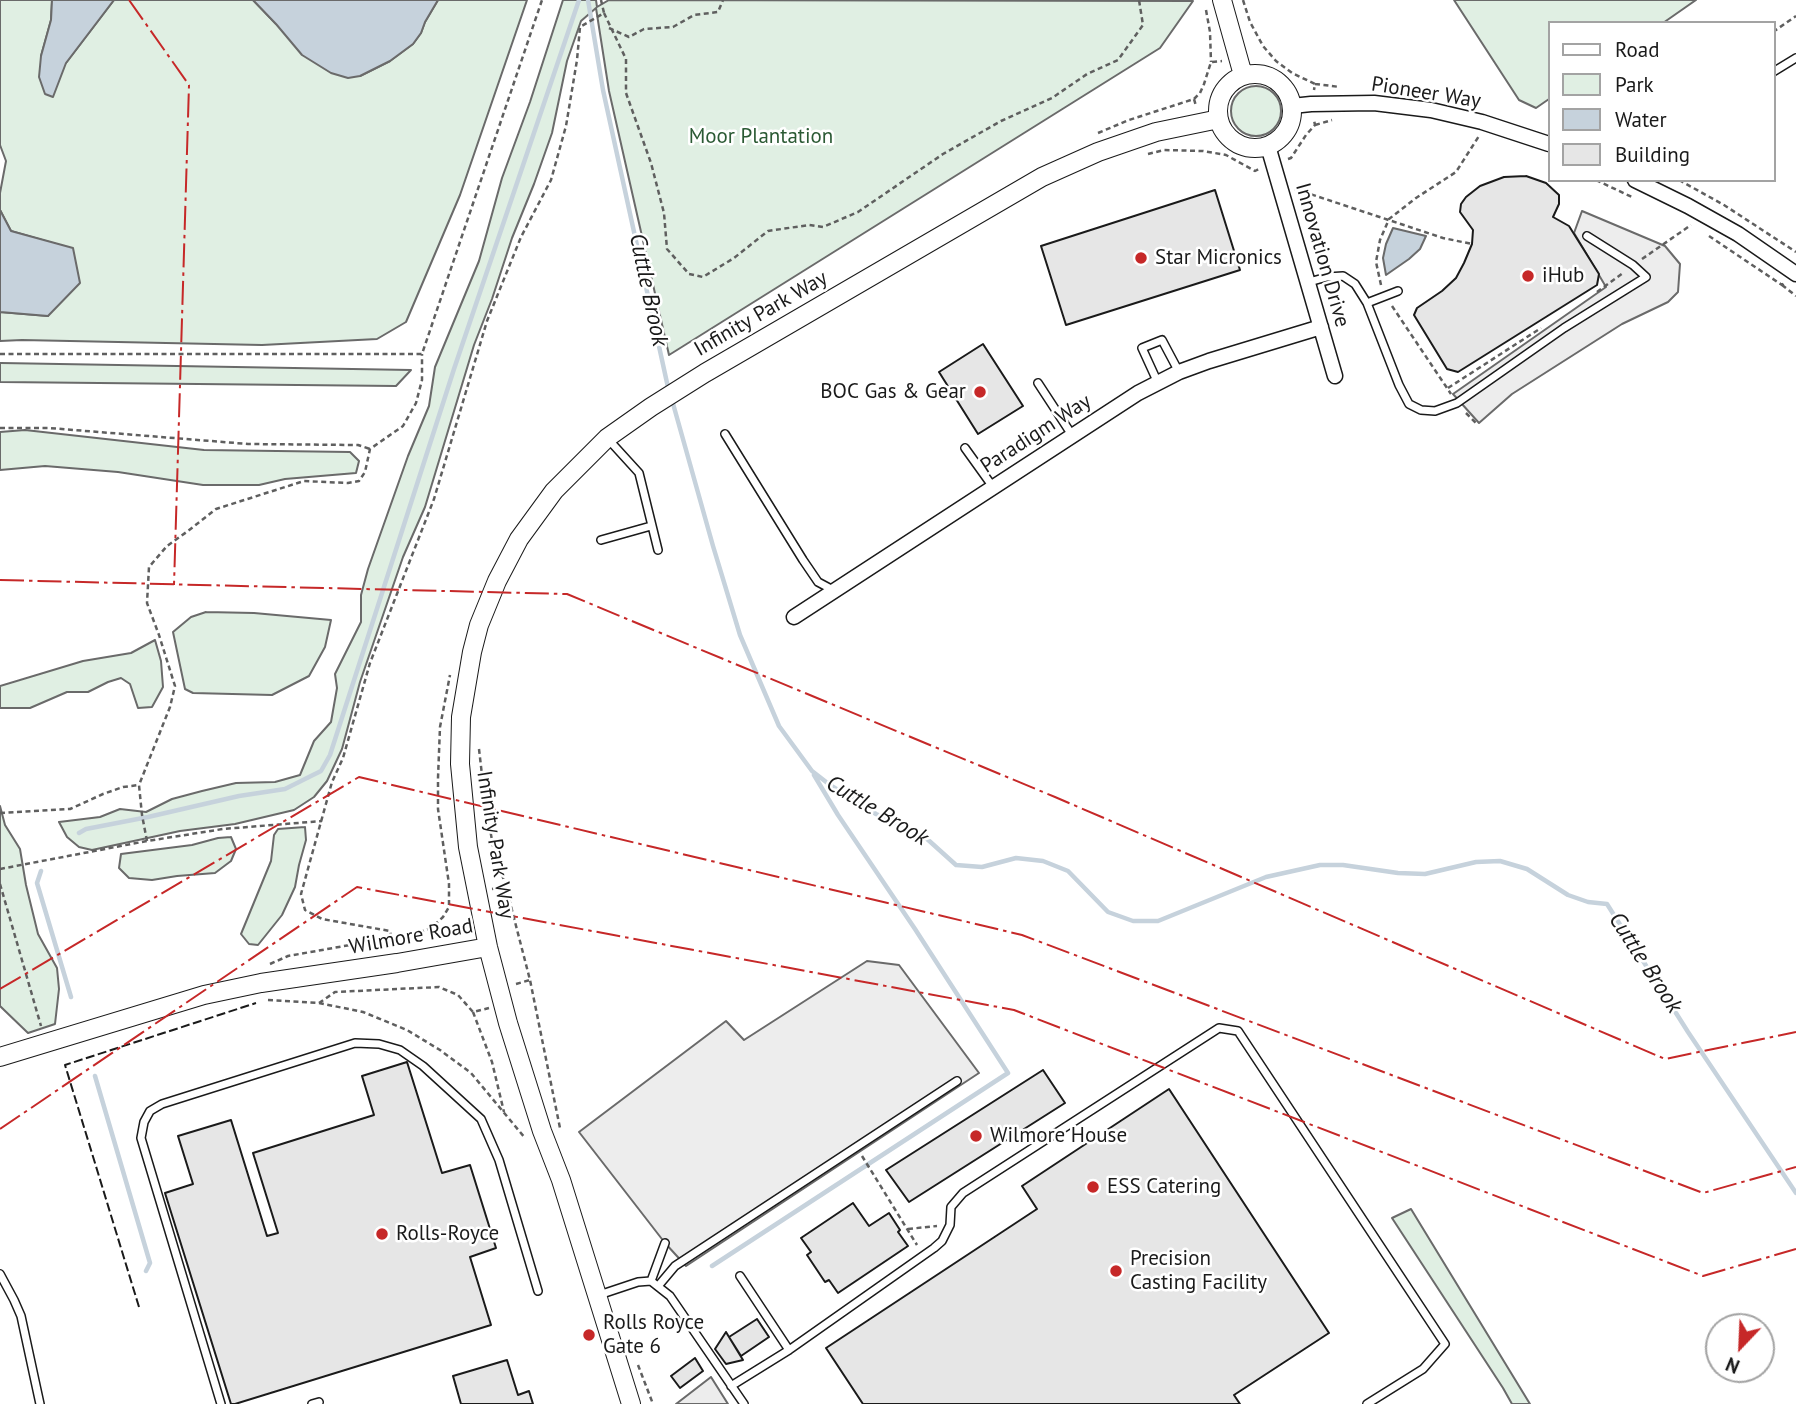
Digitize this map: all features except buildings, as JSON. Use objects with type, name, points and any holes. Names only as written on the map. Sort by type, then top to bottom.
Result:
[{"type":"street","points":[[1222,0],[1242,75]]},
{"type":"street","points":[[1256,73],[1269,76],[1289,93],[1292,118],[1271,154],[1232,140],[1219,119],[1218,106],[1222,93],[1231,82],[1242,75],[1256,73]]},
{"type":"street","name":"Pioneer Way","points":[[1292,106],[1374,103],[1431,110],[1482,122],[1548,145]]},
{"type":"street","name":"Infinity Park Way","points":[[488,947],[468,847],[460,765],[461,717],[479,625],[497,581],[519,539],[554,491],[607,438],[650,407],[1042,177],[1098,152],[1156,132],[1219,119]]},
{"type":"street","name":"Innovation Drive","points":[[1271,154],[1335,376]]},
{"type":"street","points":[[1639,182],[1738,234],[1796,274]]},
{"type":"street","name":"Paradigm Way","points":[[794,617],[1138,393],[1179,372],[1321,327]]},
{"type":"street","name":"Wilmore Road","points":[[0,1057],[204,995],[261,983],[488,947],[542,1131],[561,1180],[631,1404]]},
{"type":"lane","points":[[1775,71],[1796,58]]},
{"type":"lane","points":[[1309,282],[1327,276],[1343,276],[1355,284],[1367,303],[1409,404],[1421,410],[1435,411],[1457,404],[1564,328],[1646,276],[1587,236]]},
{"type":"lane","points":[[1367,303],[1398,291]]},
{"type":"lane","points":[[1158,383],[1142,348],[1163,340],[1179,372]]},
{"type":"lane","points":[[1038,383],[1072,436]]},
{"type":"lane","points":[[725,434],[818,582],[835,591]]},
{"type":"lane","points":[[607,438],[639,473],[658,550]]},
{"type":"lane","points":[[965,448],[993,487]]},
{"type":"lane","points":[[601,540],[651,526]]},
{"type":"lane","points":[[732,1386],[789,1350],[942,1241],[950,1225],[951,1207],[963,1194],[1219,1028],[1238,1031],[1445,1344],[1423,1369],[1367,1404]]},
{"type":"lane","points":[[222,1404],[141,1138],[144,1122],[150,1111],[162,1104],[355,1044],[379,1044],[400,1050],[423,1066],[481,1119],[499,1160],[538,1291]]},
{"type":"lane","points":[[659,1285],[675,1266],[957,1081]]},
{"type":"lane","points":[[651,1281],[665,1243]]},
{"type":"lane","points":[[0,1274],[21,1316],[40,1404]]},
{"type":"lane","points":[[740,1276],[789,1350]]},
{"type":"lane","points":[[598,1295],[638,1282],[651,1281],[659,1285],[670,1296],[744,1404]]},
{"type":"path","points":[[148,841],[139,785],[170,707],[175,686],[147,603],[149,567],[167,546],[216,509],[304,481],[359,481],[365,472],[370,449],[403,426],[416,402],[422,380],[422,354],[542,0]]},
{"type":"path","points":[[601,0],[609,27],[626,59],[626,93],[651,163],[664,213],[667,249],[689,274],[703,277],[734,258],[768,231],[809,225],[823,227],[858,212],[943,154],[1001,121],[1052,98],[1087,74],[1118,60],[1143,25],[1139,0]]},
{"type":"path","points":[[609,27],[629,37],[644,29],[673,27],[694,15],[718,12],[723,0]]},
{"type":"path","points":[[1204,0],[1210,32],[1211,62]]},
{"type":"path","points":[[1143,155],[1164,150],[1203,151],[1226,155],[1255,171],[1271,154],[1291,158],[1315,125],[1311,104],[1315,84],[1292,73],[1276,61],[1263,46],[1250,22],[1244,0]]},
{"type":"path","points":[[397,963],[390,931],[322,919],[305,910],[301,894],[332,782],[344,758],[370,663],[434,499],[487,321],[521,237],[551,180],[566,126],[580,27],[604,13]]},
{"type":"path","points":[[1775,31],[1796,16]]},
{"type":"path","points":[[1478,425],[1457,404],[1385,296],[1376,262],[1380,240],[1389,219],[1456,172],[1480,135]]},
{"type":"path","points":[[1683,182],[1724,205],[1796,252]]},
{"type":"path","points":[[1280,184],[1443,238],[1472,244]]},
{"type":"path","points":[[1589,297],[1691,225]]},
{"type":"path","points":[[1783,285],[1796,296]]},
{"type":"path","points":[[1448,388],[1542,328]]},
{"type":"path","points":[[0,354],[422,354]]},
{"type":"path","points":[[0,428],[49,428],[248,444],[358,445],[370,449]]},
{"type":"path","points":[[478,742],[493,846],[530,980],[563,1139]]},
{"type":"path","points":[[0,813],[71,809],[103,794],[139,785]]},
{"type":"path","points":[[0,869],[223,829],[322,821]]},
{"type":"path","points":[[0,884],[46,1043]]},
{"type":"path","points":[[264,967],[288,956],[418,933],[431,928],[443,917]]},
{"type":"path","points":[[473,1012],[499,1005],[503,1001],[506,987],[530,980]]},
{"type":"path","points":[[319,1003],[335,992],[439,987],[458,995],[473,1012],[492,1062],[505,1113]]},
{"type":"path","points":[[862,1155],[923,1255]]},
{"type":"path","points":[[907,1230],[950,1225]]},
{"type":"green space","points":[[0,0],[52,0],[51,20],[41,56],[66,63],[114,0],[253,0],[276,24],[360,76],[390,61],[413,44],[438,0],[527,0],[460,195],[406,322],[377,339],[262,345],[0,341],[0,312],[48,316],[73,249],[11,231],[0,210],[6,161],[0,145]]},
{"type":"green space","name":"Moor Plantation","points":[[563,0],[596,0],[597,7],[609,0],[1193,1],[1160,48],[669,355],[609,91],[596,8],[581,21],[567,61],[552,133],[474,345],[425,507],[403,557],[360,682],[342,749],[327,781],[314,797],[294,810],[235,824],[180,831],[92,850],[79,847],[67,837],[59,822],[100,817],[120,809],[146,812],[172,799],[202,791],[236,783],[275,782],[300,775],[314,741],[331,722],[337,688],[335,674],[361,622],[361,595],[368,569],[408,456],[429,406],[435,367],[479,261],[502,178]]},
{"type":"green space","points":[[1454,0],[1696,0],[1666,21],[1548,21],[1548,100],[1536,108],[1519,100]]},
{"type":"green space","points":[[1256,86],[1273,94],[1281,111],[1273,128],[1256,136],[1239,128],[1231,111],[1239,94]]},
{"type":"green space","points":[[0,363],[411,370],[396,386],[0,382]]},
{"type":"green space","points":[[25,430],[204,450],[350,452],[359,461],[356,473],[285,479],[259,485],[203,485],[118,472],[45,466],[0,470],[0,432]]},
{"type":"green space","points":[[206,612],[331,620],[325,647],[309,676],[272,695],[193,693],[185,689],[173,632],[191,617]]},
{"type":"green space","points":[[155,640],[161,661],[163,687],[152,707],[138,708],[130,684],[121,678],[88,692],[67,692],[30,708],[0,708],[0,686],[83,661],[131,653]]},
{"type":"green space","points":[[0,806],[5,825],[20,849],[38,934],[57,968],[59,989],[55,1024],[28,1033],[0,1006]]},
{"type":"green space","points":[[305,827],[306,840],[295,887],[282,915],[258,945],[249,944],[241,934],[271,861],[274,835],[278,829]]},
{"type":"green space","points":[[231,837],[236,849],[231,861],[215,873],[152,880],[129,878],[119,868],[121,854]]},
{"type":"green space","points":[[1411,1209],[1530,1404],[1512,1404],[1392,1218]]},
{"type":"shaded area","points":[[1582,211],[1665,246],[1680,264],[1678,292],[1668,302],[1622,324],[1512,394],[1479,423],[1453,394],[1606,287],[1574,233]]},
{"type":"shaded area","points":[[867,961],[899,965],[979,1073],[686,1266],[579,1132],[726,1021],[744,1040]]},
{"type":"shaded area","points":[[711,1377],[728,1404],[676,1404]]},
{"type":"water","points":[[52,0],[114,0],[66,63],[53,97],[45,94],[39,77],[41,56],[51,20]]},
{"type":"water","points":[[253,0],[438,0],[413,44],[390,61],[360,76],[348,78],[331,73],[302,55]]},
{"type":"water","points":[[0,210],[11,231],[73,248],[80,283],[48,316],[0,312]]},
{"type":"water","points":[[1393,228],[1426,236],[1420,249],[1386,275],[1383,258]]},
{"type":"waterway","points":[[79,833],[86,829],[239,796],[285,789],[321,771],[330,755],[454,369],[579,0]]},
{"type":"waterway","name":"Cuttle Brook","points":[[588,0],[603,90],[669,392]]},
{"type":"waterway","name":"Cuttle Brook","points":[[672,400],[740,635],[779,726],[812,771],[830,785],[876,814],[926,838],[956,865],[982,867],[1016,858],[1043,861],[1068,871],[1108,912],[1133,921],[1158,921],[1266,877],[1320,865],[1425,874],[1476,862],[1500,861],[1527,869],[1568,895],[1588,902],[1607,904],[1688,1032],[1796,1193]]},
{"type":"waterway","points":[[712,1266],[1008,1073],[814,775]]},
{"type":"waterway","points":[[41,871],[37,883],[71,997]]},
{"type":"waterway","points":[[95,1076],[150,1263],[146,1271]]},
{"type":"fence","points":[[139,1307],[65,1065],[256,1003]]},
{"type":"power","points":[[129,0],[189,85],[174,585]]},
{"type":"power","points":[[0,580],[567,594],[1055,797],[1665,1059],[1796,1032]]},
{"type":"power","points":[[0,989],[359,777],[1022,935],[1703,1193],[1796,1167]]},
{"type":"power","points":[[0,1129],[357,887],[1014,1010],[1703,1276],[1796,1249]]},
{"type":"place","name":"Star Micronics","points":[[1141,258]]},
{"type":"place","name":"iHub","points":[[1528,276]]},
{"type":"place","name":"BOC Gas & Gear","points":[[980,392]]},
{"type":"place","name":"Wilmore House","points":[[976,1136]]},
{"type":"place","name":"ESS Catering","points":[[1093,1187]]},
{"type":"place","name":"Rolls-Royce","points":[[382,1234]]},
{"type":"place","name":"Precision Casting Facility","points":[[1116,1271]]},
{"type":"place","name":"Rolls Royce Gate 6","points":[[589,1335]]}]
